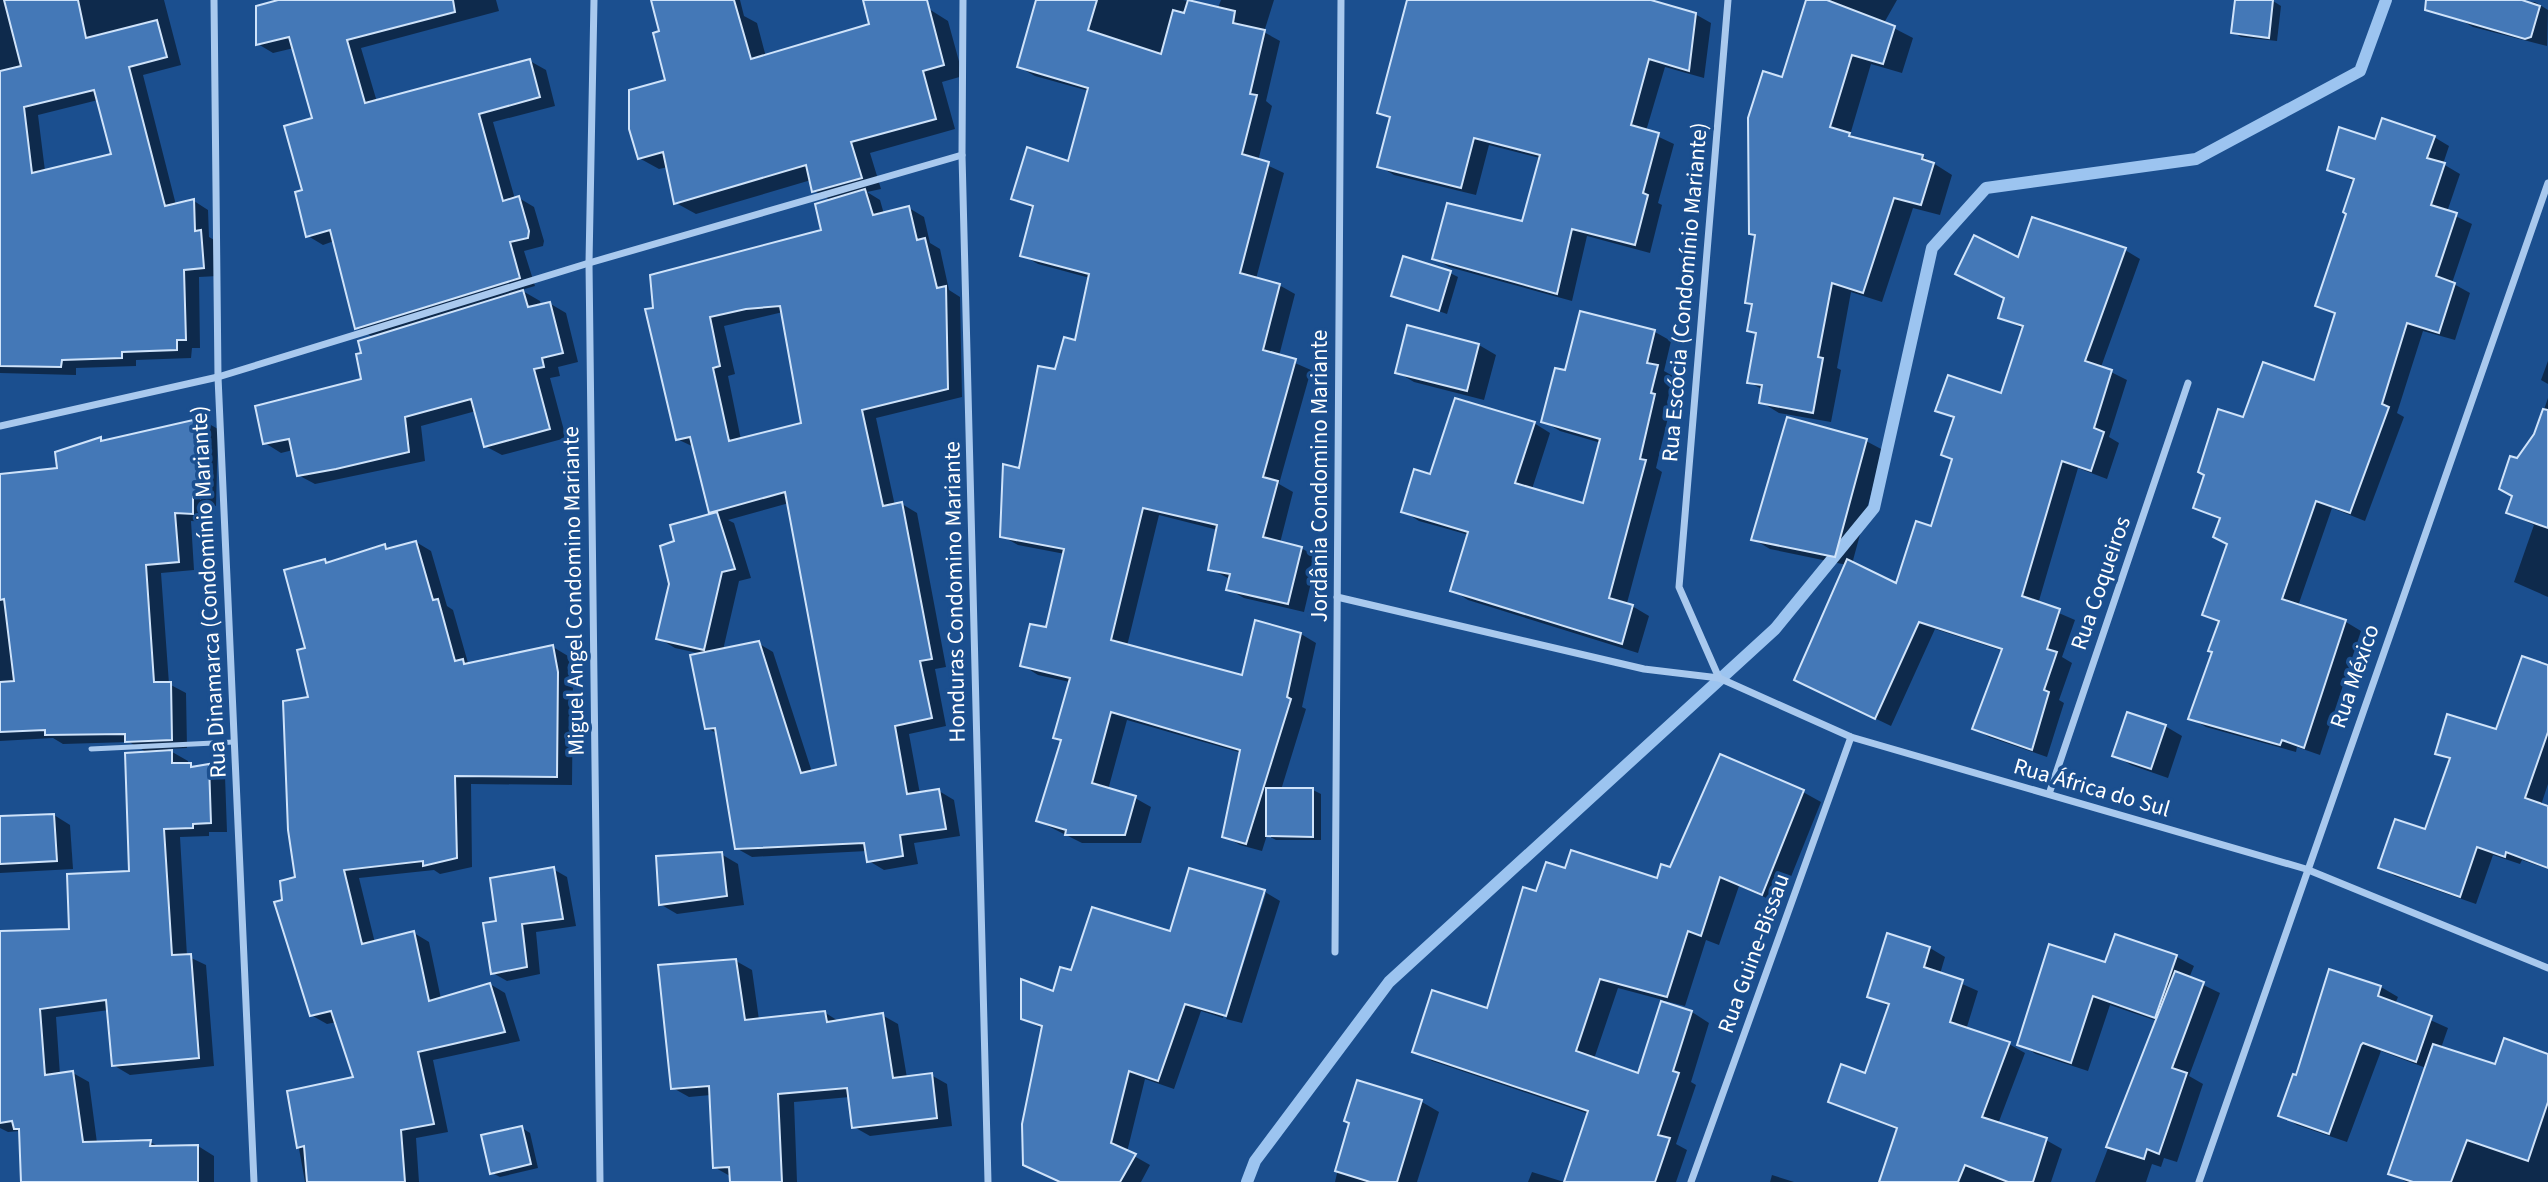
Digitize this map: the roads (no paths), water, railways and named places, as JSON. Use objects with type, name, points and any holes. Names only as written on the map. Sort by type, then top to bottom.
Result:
[{"type":"street","name":"Rua Dinamarca (Condomínio Mariante)","points":[[214,0],[218,377],[254,1182]]},
{"type":"street","name":"Miguel Angel Condomino Mariante","points":[[594,0],[589,263],[600,1182]]},
{"type":"street","name":"Honduras Condomino Mariante","points":[[962,0],[962,155],[988,1182]]},
{"type":"street","name":"Jordânia Condomino Mariante","points":[[1335,952],[1341,0]]},
{"type":"street","name":"Rua Escócia (Condomínio Mariante)","points":[[1719,678],[1679,587],[1728,0]]},
{"type":"street","points":[[0,426],[218,377],[589,263],[962,155]]},
{"type":"street","name":"Rua México","points":[[2199,1182],[2306,869],[2548,183]]},
{"type":"street","name":"Rua Coqueiros","points":[[2049,794],[2188,383]]},
{"type":"street","name":"Rua África do Sul","points":[[1337,597],[1644,668],[1719,678],[1851,737],[2306,869],[2548,968]]},
{"type":"street","name":"Rua Guine-Bissau","points":[[1692,1182],[1851,737]]},
{"type":"lane","points":[[91,749],[234,742]]},
{"type":"waterway","points":[[1247,1182],[1255,1161],[1389,982],[1775,629],[1874,508],[1932,248],[1986,188],[2196,159],[2360,71],[2386,0]]}]
